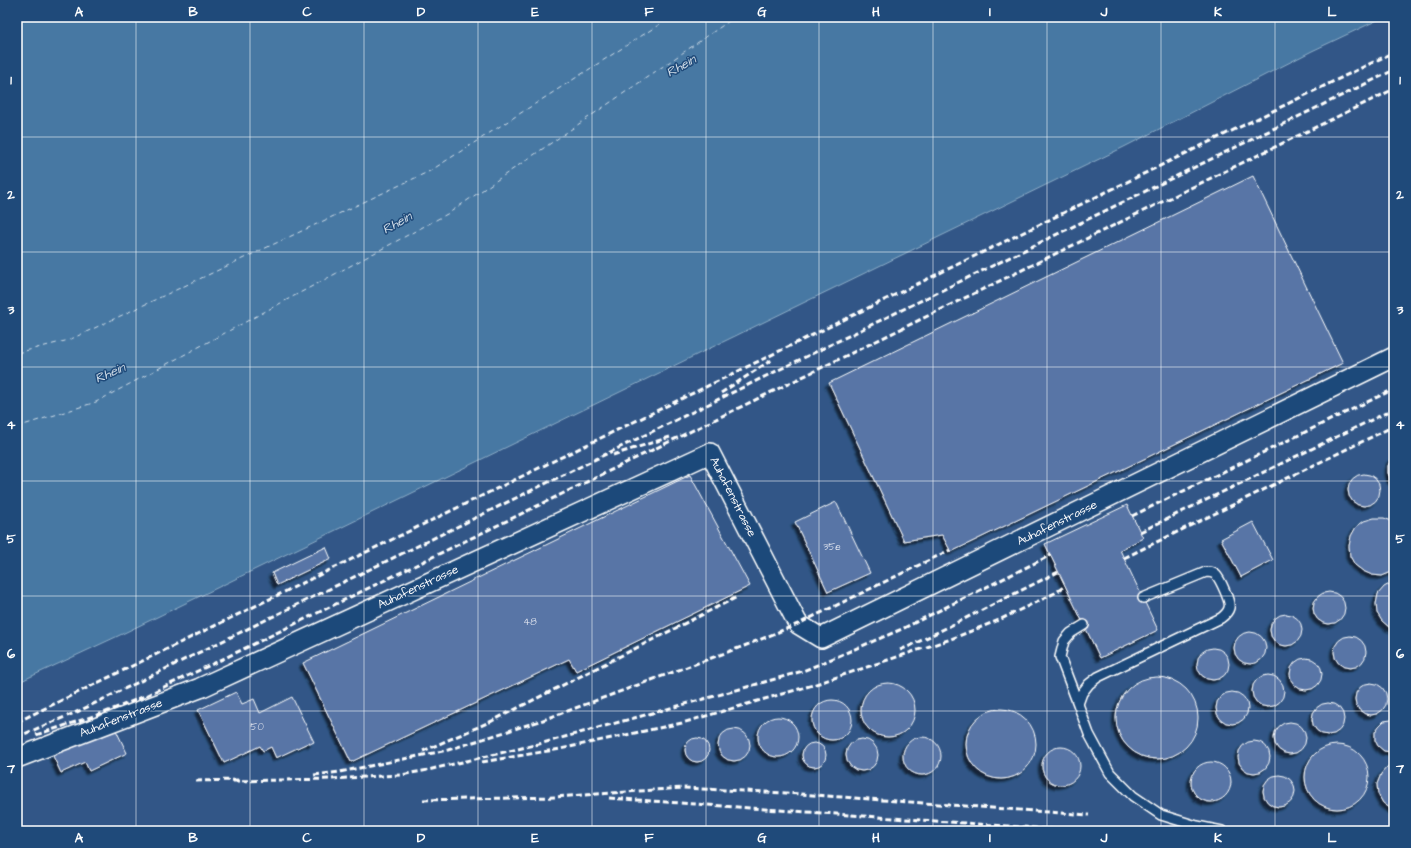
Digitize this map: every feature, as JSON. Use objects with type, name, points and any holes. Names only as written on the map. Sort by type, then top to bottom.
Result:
[{"type":"street","name":"Auhafenstrasse","points":[[17,758],[200,688],[710,453],[798,624],[821,638],[1394,357]]},
{"type":"lane","points":[[1078,704],[1082,693],[1089,684],[1098,677],[1222,618],[1227,613],[1230,606],[1217,575],[1212,572],[1200,574],[1143,598]]},
{"type":"lane","points":[[1084,625],[1071,633],[1064,641],[1060,657],[1089,734],[1110,773],[1133,796],[1161,815],[1197,826],[1222,831]]},
{"type":"shaded area","points":[[1384,17],[1394,17],[1394,831],[17,831],[17,683],[118,636],[1124,147],[1312,51]]},
{"type":"water","name":"Rhein","points":[[17,17],[1384,17],[1312,51],[1124,147],[118,636],[17,683]]},
{"type":"building","points":[[1253,176],[1343,363],[951,552],[942,535],[904,541],[829,383]]},
{"type":"building","points":[[1394,457],[1394,482],[1391,480],[1388,473],[1388,466],[1391,459]]},
{"type":"building","points":[[1361,474],[1367,474],[1376,478],[1380,490],[1376,502],[1367,506],[1361,506],[1352,502],[1348,493],[1348,487],[1352,478]]},
{"type":"building","points":[[690,475],[750,586],[576,671],[569,659],[351,762],[303,663]]},
{"type":"building","points":[[836,502],[870,573],[828,592],[795,522]]},
{"type":"building","points":[[1127,505],[1143,538],[1120,550],[1158,630],[1100,658],[1045,544]]},
{"type":"building","points":[[1374,518],[1384,518],[1394,522],[1394,571],[1382,576],[1372,575],[1363,571],[1355,565],[1350,556],[1349,546],[1351,536],[1356,527],[1364,521]]},
{"type":"building","points":[[1253,522],[1273,560],[1241,577],[1221,539]]},
{"type":"building","points":[[326,547],[331,559],[277,585],[272,573]]},
{"type":"building","points":[[1393,582],[1394,629],[1382,621],[1377,613],[1376,604],[1378,594],[1384,587]]},
{"type":"building","points":[[1326,592],[1332,592],[1342,599],[1345,608],[1344,614],[1338,621],[1332,624],[1326,624],[1316,617],[1313,611],[1313,605],[1320,595]]},
{"type":"building","points":[[1283,614],[1289,614],[1299,621],[1302,630],[1301,636],[1295,643],[1289,646],[1283,646],[1273,639],[1270,633],[1270,627],[1277,617]]},
{"type":"building","points":[[1247,632],[1253,632],[1263,639],[1266,648],[1265,654],[1259,661],[1253,664],[1247,664],[1237,657],[1234,651],[1234,645],[1241,635]]},
{"type":"building","points":[[1347,636],[1353,636],[1363,643],[1366,652],[1365,658],[1359,665],[1353,668],[1347,668],[1337,661],[1334,655],[1334,649],[1341,639]]},
{"type":"building","points":[[1210,648],[1216,648],[1226,655],[1229,664],[1228,670],[1222,677],[1216,680],[1210,680],[1200,673],[1197,667],[1197,661],[1204,651]]},
{"type":"building","points":[[1303,658],[1309,658],[1319,665],[1322,674],[1321,680],[1315,687],[1309,690],[1303,690],[1293,683],[1290,677],[1290,671],[1297,661]]},
{"type":"building","points":[[1265,675],[1271,675],[1281,682],[1284,691],[1283,697],[1277,704],[1271,707],[1265,707],[1255,700],[1252,694],[1252,688],[1259,678]]},
{"type":"building","points":[[1157,677],[1173,680],[1186,689],[1195,702],[1198,718],[1195,734],[1186,747],[1173,756],[1157,759],[1141,756],[1128,747],[1119,734],[1116,718],[1119,702],[1128,689],[1141,680]]},
{"type":"building","points":[[883,683],[893,683],[903,687],[911,695],[915,705],[915,715],[911,725],[903,733],[893,737],[883,737],[873,733],[865,725],[861,715],[861,705],[865,695],[873,687]]},
{"type":"building","points":[[1368,683],[1374,683],[1384,690],[1387,699],[1386,705],[1380,712],[1374,715],[1368,715],[1358,708],[1355,702],[1355,696],[1362,686]]},
{"type":"building","points":[[236,692],[242,704],[254,699],[260,713],[292,697],[314,742],[310,744],[310,742],[276,758],[271,747],[263,751],[260,746],[224,763],[198,710]]},
{"type":"building","points":[[1229,692],[1235,692],[1245,699],[1248,708],[1247,714],[1241,721],[1235,724],[1229,724],[1219,717],[1216,711],[1216,705],[1223,695]]},
{"type":"building","points":[[836,700],[843,703],[849,709],[852,720],[851,728],[843,737],[836,740],[828,740],[821,737],[813,728],[812,716],[815,709],[824,701]]},
{"type":"building","points":[[1325,703],[1331,703],[1341,710],[1344,719],[1343,725],[1337,732],[1331,735],[1325,735],[1315,728],[1312,722],[1312,716],[1319,706]]},
{"type":"building","points":[[1001,709],[1020,715],[1030,725],[1036,744],[1030,763],[1020,773],[1001,779],[982,773],[972,763],[966,744],[972,725],[982,715]]},
{"type":"building","points":[[782,717],[789,720],[795,726],[798,737],[797,745],[789,754],[782,757],[774,757],[767,754],[759,745],[758,733],[761,726],[770,718]]},
{"type":"building","points":[[1394,720],[1394,752],[1384,751],[1378,746],[1375,740],[1375,732],[1384,721]]},
{"type":"building","points":[[1287,722],[1293,722],[1303,729],[1306,738],[1305,744],[1299,751],[1293,754],[1287,754],[1277,747],[1274,741],[1274,735],[1281,725]]},
{"type":"building","points":[[114,726],[127,753],[89,771],[85,762],[61,773],[53,756]]},
{"type":"building","points":[[731,729],[737,729],[747,736],[750,745],[749,751],[743,758],[737,761],[731,761],[721,754],[718,748],[718,742],[725,732]]},
{"type":"building","points":[[918,737],[926,737],[936,742],[940,749],[940,763],[936,770],[926,775],[918,775],[908,770],[906,767],[903,760],[903,752],[908,742],[911,740]]},
{"type":"building","points":[[697,738],[706,741],[709,750],[706,759],[697,762],[688,759],[685,750],[688,741]]},
{"type":"building","points":[[859,739],[865,739],[874,743],[878,755],[874,767],[865,771],[859,771],[850,767],[846,758],[846,752],[850,743]]},
{"type":"building","points":[[1251,741],[1257,741],[1267,748],[1270,757],[1269,763],[1263,770],[1257,773],[1251,773],[1241,766],[1238,760],[1238,754],[1245,744]]},
{"type":"building","points":[[814,743],[823,746],[826,755],[823,764],[814,767],[805,764],[802,755],[805,746]]},
{"type":"building","points":[[1331,745],[1343,745],[1360,754],[1367,765],[1369,777],[1367,789],[1360,800],[1343,809],[1331,809],[1319,804],[1310,795],[1305,783],[1305,771],[1310,759],[1319,750]]},
{"type":"building","points":[[1057,747],[1065,747],[1075,752],[1079,759],[1079,773],[1075,780],[1065,785],[1057,785],[1047,780],[1045,777],[1042,770],[1042,762],[1047,752],[1050,750]]},
{"type":"building","points":[[1211,762],[1219,764],[1225,768],[1229,774],[1231,782],[1229,790],[1225,796],[1219,800],[1211,802],[1203,800],[1197,796],[1193,790],[1191,782],[1193,774],[1197,768],[1203,764]]},
{"type":"building","points":[[1394,763],[1394,811],[1383,803],[1378,794],[1377,784],[1381,774],[1387,767]]},
{"type":"building","points":[[1276,775],[1282,775],[1292,782],[1295,791],[1294,797],[1288,804],[1282,807],[1276,807],[1266,800],[1263,794],[1263,788],[1270,778]]},
{"type":"ferry route","points":[[17,353],[69,340],[430,171],[671,17]]},
{"type":"ferry route","points":[[17,427],[96,402],[449,213],[735,17]]},
{"type":"railway","points":[[17,722],[1394,52]]},
{"type":"railway","points":[[17,737],[79,711],[1394,70]]},
{"type":"railway","points":[[36,735],[106,712],[145,696],[227,657],[1394,89]]},
{"type":"railway","points":[[721,393],[773,359]]},
{"type":"railway","points":[[1132,516],[1394,389]]},
{"type":"railway","points":[[1140,532],[1394,409]]},
{"type":"railway","points":[[1124,558],[1394,426]]},
{"type":"railway","points":[[613,455],[670,437]]},
{"type":"railway","points":[[314,775],[340,772],[448,750],[543,720],[744,646],[798,624],[950,550]]},
{"type":"railway","points":[[233,781],[330,779],[401,775],[539,744],[733,691],[803,671],[902,629],[1051,555]]},
{"type":"railway","points":[[900,650],[1058,572]]},
{"type":"railway","points":[[482,762],[560,749],[682,723],[813,685],[951,639],[999,620],[1055,593],[1065,586]]},
{"type":"railway","points":[[423,751],[492,721],[737,597]]},
{"type":"railway","points":[[196,781],[238,780]]},
{"type":"railway","points":[[423,800],[555,797],[683,788],[786,793],[1089,815]]},
{"type":"railway","points":[[609,798],[1077,831]]}]
